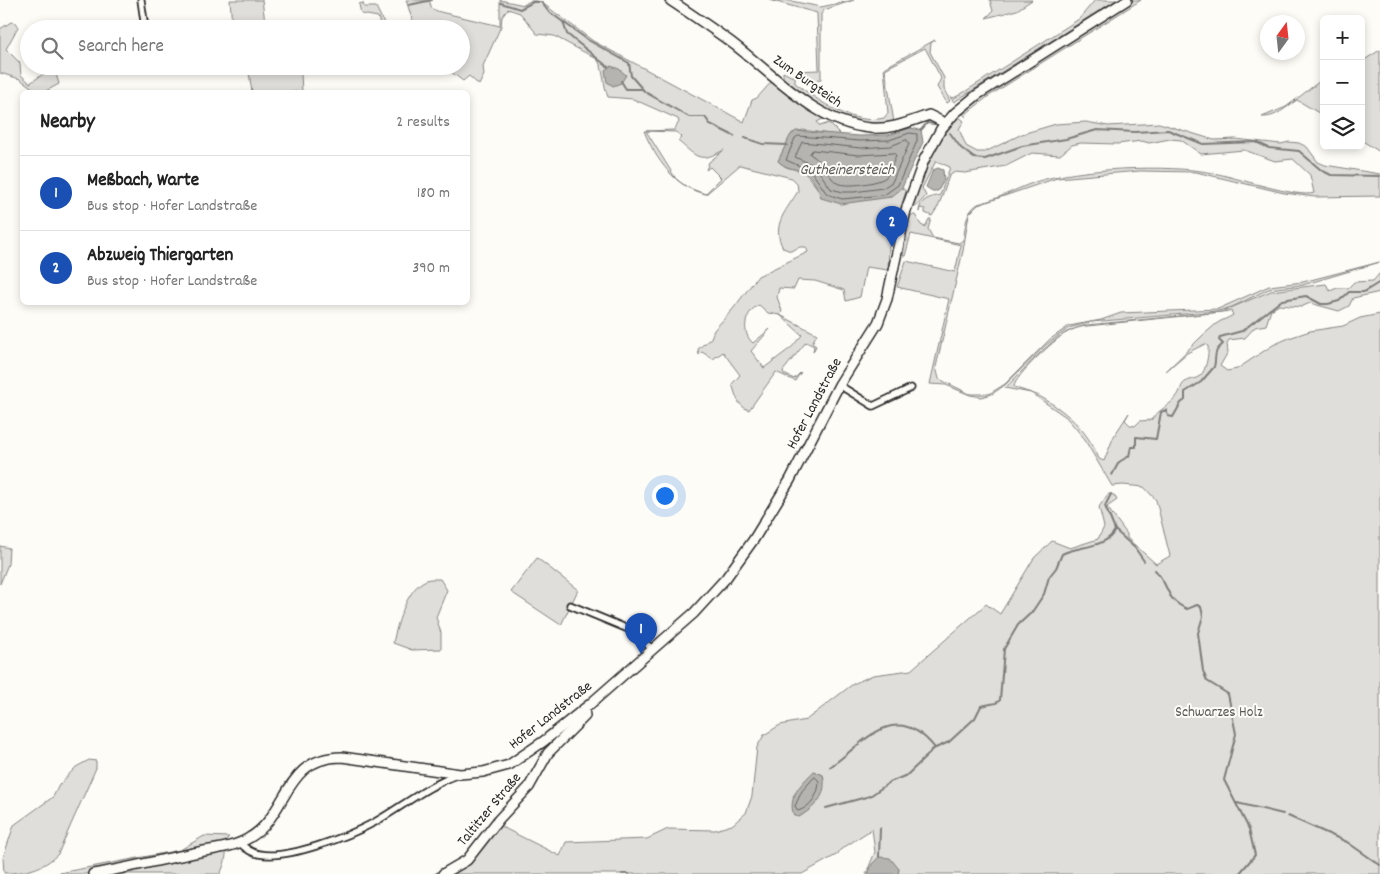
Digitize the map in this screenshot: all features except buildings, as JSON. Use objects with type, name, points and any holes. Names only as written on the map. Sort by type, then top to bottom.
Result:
[{"type":"main road","name":"Zum Burgteich","points":[[670,0],[731,42],[816,108],[834,119],[856,126],[872,128],[895,126],[929,115],[946,123]]},
{"type":"main road","name":"Hofer Landstraße","points":[[240,843],[263,826],[298,773],[322,759],[342,757],[460,774],[489,771],[509,765],[544,741],[584,709],[653,650],[711,595],[754,539],[790,480],[839,385],[878,323],[884,309],[906,210],[928,151],[946,123],[977,95],[1127,0]]},
{"type":"main road","name":"Taltitzer Straße","points":[[443,874],[467,860],[499,819],[529,787],[548,754],[584,716],[584,709]]},
{"type":"main road","points":[[93,874],[240,843]]},
{"type":"street","points":[[141,0],[144,20]]},
{"type":"street","points":[[839,385],[873,406],[911,388]]},
{"type":"street","points":[[570,605],[633,631],[653,650]]},
{"type":"street","name":"Hofer Landstraße","points":[[240,843],[246,849],[265,855],[287,854],[308,848],[373,823],[422,791],[460,774]]},
{"type":"green space","points":[[230,0],[262,0],[265,20],[232,20]]},
{"type":"green space","points":[[406,0],[429,0],[432,9],[440,12],[500,26],[500,0],[524,5],[532,1],[541,2],[593,41],[744,122],[752,100],[757,98],[773,80],[825,118],[817,122],[820,126],[829,123],[842,136],[803,130],[792,133],[778,161],[786,167],[804,172],[820,191],[891,197],[902,188],[906,191],[889,246],[888,270],[866,267],[860,297],[846,301],[844,290],[815,281],[798,280],[794,289],[779,288],[777,297],[782,311],[780,315],[817,334],[812,343],[816,346],[813,352],[814,346],[806,342],[783,371],[784,374],[794,379],[801,372],[795,381],[776,372],[749,410],[742,406],[738,400],[732,384],[740,375],[723,352],[713,359],[702,352],[699,355],[698,349],[711,338],[714,330],[758,276],[808,252],[806,247],[800,247],[791,251],[783,248],[778,232],[782,217],[798,191],[797,183],[792,178],[740,165],[705,194],[721,178],[710,167],[706,170],[709,162],[724,150],[709,156],[699,157],[678,141],[682,137],[676,132],[646,131],[676,179],[654,152],[644,131],[674,130],[679,122],[678,119],[633,99],[608,97],[601,67],[597,59],[554,36],[537,34],[520,13],[508,9],[502,17],[501,26],[483,66],[484,75],[479,85],[469,76],[463,81],[455,75],[470,75],[470,20],[412,20]],"holes":[[[759,305],[768,313],[780,315],[802,335],[792,347],[764,368],[751,351],[770,329],[753,343],[747,334],[747,317]]]},
{"type":"green space","points":[[769,0],[786,0],[821,7],[854,0],[824,10],[821,14],[821,79],[812,80],[802,72],[795,77],[795,83],[825,104],[848,115],[860,118],[872,120],[884,118],[888,113],[884,68],[935,40],[931,43],[930,52],[944,78],[944,89],[950,101],[947,103],[937,87],[941,78],[925,48],[885,69],[894,122],[869,123],[858,121],[836,114],[814,103],[787,84],[783,79],[783,72],[793,77],[796,71],[819,70],[817,13]]},
{"type":"green space","points":[[990,0],[1032,0],[1017,10],[986,18],[993,11]]},
{"type":"green space","points":[[1095,0],[1116,0],[954,102],[950,97],[954,98],[966,91],[1079,19]]},
{"type":"green space","points":[[1133,0],[1141,0],[989,96],[967,113],[966,117],[964,115],[963,111],[972,103]]},
{"type":"green space","points":[[363,3],[364,7],[376,7],[382,20],[379,20],[378,17],[361,14],[359,4]]},
{"type":"green space","points":[[11,22],[16,23],[18,27],[6,49],[20,63],[20,75],[30,83],[42,75],[56,75],[59,84],[48,90],[35,90],[20,79],[0,73],[0,29]]},
{"type":"green space","points":[[1380,50],[1380,152],[1365,143],[1365,59]]},
{"type":"green space","points":[[249,75],[301,75],[302,90],[252,90]]},
{"type":"green space","points":[[1320,81],[1320,114],[1297,100],[1272,116],[1262,117],[1286,107]]},
{"type":"green space","points":[[958,116],[964,121],[959,129],[966,146],[977,152],[985,152],[1022,134],[1056,124],[1086,122],[1108,126],[1159,123],[1214,140],[1235,139],[1281,144],[1289,142],[1299,143],[1307,147],[1318,162],[1325,165],[1380,174],[1380,196],[1315,197],[1284,193],[1196,172],[1140,171],[1057,178],[978,205],[969,214],[963,251],[936,367],[939,379],[970,394],[989,394],[1005,384],[1049,340],[1069,326],[1101,320],[1121,313],[1218,309],[1269,286],[1303,282],[1380,262],[1303,285],[1269,289],[1232,307],[1218,311],[1091,322],[1069,328],[1046,345],[1005,385],[992,394],[982,397],[970,395],[946,385],[930,384],[949,299],[897,287],[906,261],[955,272],[961,245],[911,234],[905,256],[903,256],[905,242],[907,241],[906,229],[911,215],[915,215],[921,225],[925,227],[929,219],[931,219],[928,229],[933,238],[959,243],[963,240],[968,215],[978,204],[1053,177],[1074,173],[1123,169],[1194,170],[1295,193],[1314,193],[1310,175],[1293,159],[1275,161],[1244,150],[1201,154],[1181,140],[1170,139],[1149,143],[1142,141],[1117,144],[1081,143],[1072,145],[1060,155],[1032,153],[1006,166],[965,173],[955,172],[949,176],[939,205],[932,216],[925,213],[925,209],[920,208],[919,212],[919,208],[923,202],[940,195],[950,167],[936,161],[922,188],[926,196],[916,207],[912,205],[934,150]]},
{"type":"green space","name":"Schwarzes Holz","points":[[1380,273],[1380,292],[1353,298],[1349,306],[1339,311],[1310,303],[1301,307],[1279,305],[1271,310],[1266,325],[1255,327],[1245,338],[1229,340],[1227,343],[1228,352],[1220,366],[1227,371],[1237,369],[1273,345],[1289,338],[1310,331],[1343,326],[1360,318],[1380,314],[1380,874],[898,874],[899,869],[872,864],[868,874],[866,874],[875,852],[872,829],[840,850],[838,854],[802,874],[434,874],[461,860],[480,839],[498,825],[560,856],[566,842],[647,839],[668,829],[715,830],[732,825],[746,813],[752,796],[757,747],[764,735],[780,725],[806,720],[853,684],[873,675],[911,670],[986,604],[1000,614],[1034,558],[1052,541],[1070,548],[1098,539],[1104,527],[1099,507],[1108,494],[1114,495],[1117,500],[1107,507],[1127,534],[1127,538],[1156,564],[1170,556],[1156,500],[1144,487],[1112,486],[1083,437],[1066,417],[1031,393],[1005,388],[1043,351],[1021,375],[1014,387],[1037,395],[1066,414],[1082,430],[1099,459],[1104,461],[1114,436],[1129,413],[1125,420],[1130,425],[1135,426],[1140,421],[1151,420],[1174,399],[1185,382],[1200,376],[1204,370],[1207,358],[1208,346],[1205,344],[1187,353],[1166,371],[1209,329],[1233,315],[1231,311],[1079,327],[1087,325],[1221,312],[1271,291],[1326,284],[1330,291],[1337,288],[1348,288],[1354,282],[1373,281]],"holes":[[[814,771],[823,775],[823,788],[814,805],[799,817],[793,796]]]},
{"type":"green space","points":[[0,546],[9,548],[8,564],[0,584]]},
{"type":"green space","points":[[537,558],[578,590],[561,625],[511,592]]},
{"type":"green space","points":[[430,579],[440,579],[447,590],[436,617],[441,633],[441,649],[412,650],[393,643],[397,626],[410,596],[422,582]]},
{"type":"green space","points":[[89,760],[96,761],[96,768],[58,854],[40,867],[4,873],[3,858],[14,825],[53,797],[59,785],[76,767]]},
{"type":"green space","points":[[204,836],[229,837],[226,840],[226,858],[220,874],[54,874],[180,850]]},
{"type":"water","points":[[611,66],[619,69],[626,75],[621,83],[613,86],[607,82],[605,70]]},
{"type":"water","name":"Gutheinersteich","points":[[910,128],[921,130],[923,142],[902,188],[891,197],[841,204],[821,198],[815,183],[807,174],[787,167],[778,161],[790,136],[796,131],[860,136],[888,135]]},
{"type":"water","points":[[938,168],[943,170],[944,180],[938,191],[932,191],[926,187],[933,170]]},
{"type":"water","points":[[814,771],[823,775],[824,789],[822,795],[810,809],[799,817],[794,816],[792,803],[796,791]]},
{"type":"water","points":[[879,857],[890,858],[899,869],[898,874],[868,874],[872,864]]},
{"type":"waterway","points":[[409,5],[432,0]]},
{"type":"waterway","points":[[501,3],[520,9],[533,2],[541,2],[548,11],[588,40],[629,63],[631,76],[645,92],[689,117],[705,117],[710,124],[734,136]]},
{"type":"waterway","points":[[563,22],[567,34],[608,67]]},
{"type":"waterway","points":[[621,81],[626,89],[641,89]]},
{"type":"waterway","points":[[921,130],[927,123],[934,124]]},
{"type":"waterway","points":[[950,133],[961,148],[974,158],[985,159],[1022,146],[1066,139],[1097,130],[1135,132],[1168,130],[1203,144],[1256,142],[1269,148],[1299,151],[1321,170],[1331,175],[1380,176]]},
{"type":"waterway","points":[[745,138],[763,144],[787,145]]},
{"type":"waterway","points":[[1112,475],[1119,462],[1129,456],[1131,447],[1136,447],[1136,437],[1156,439],[1161,412],[1166,410],[1168,416],[1173,417],[1181,403],[1185,400],[1185,392],[1201,382],[1214,367],[1216,352],[1223,344],[1219,340],[1220,337],[1242,331],[1282,300],[1306,296],[1321,304],[1328,304],[1339,301],[1349,292],[1364,292],[1380,282]]},
{"type":"waterway","points":[[826,808],[870,796],[890,782],[907,775],[931,750],[949,742],[975,718],[981,706],[996,703],[1000,700],[1004,649],[1018,625],[1032,612],[1044,594],[1049,577],[1056,568],[1062,554],[1092,546],[1111,536],[1115,530],[1105,506],[1111,494]]},
{"type":"waterway","points":[[1115,530],[1135,548],[1144,561]]},
{"type":"waterway","points":[[1155,570],[1175,601],[1187,609],[1197,605],[1201,607],[1203,616],[1198,633],[1203,671],[1207,681],[1228,694],[1236,734],[1224,780],[1249,829],[1255,855],[1239,874]]},
{"type":"waterway","points":[[830,767],[881,729],[894,726],[907,727],[921,734],[935,748]]},
{"type":"waterway","points":[[1237,803],[1283,814]]},
{"type":"waterway","points":[[1288,816],[1347,842],[1380,865]]},
{"type":"waterway","points":[[879,857],[880,828]]},
{"type":"waterway","points":[[622,874],[629,874]]},
{"type":"place","name":"Abzweig Thiergarten","points":[[892,247]]},
{"type":"place","name":"Meßbach, Warte","points":[[641,654]]}]
